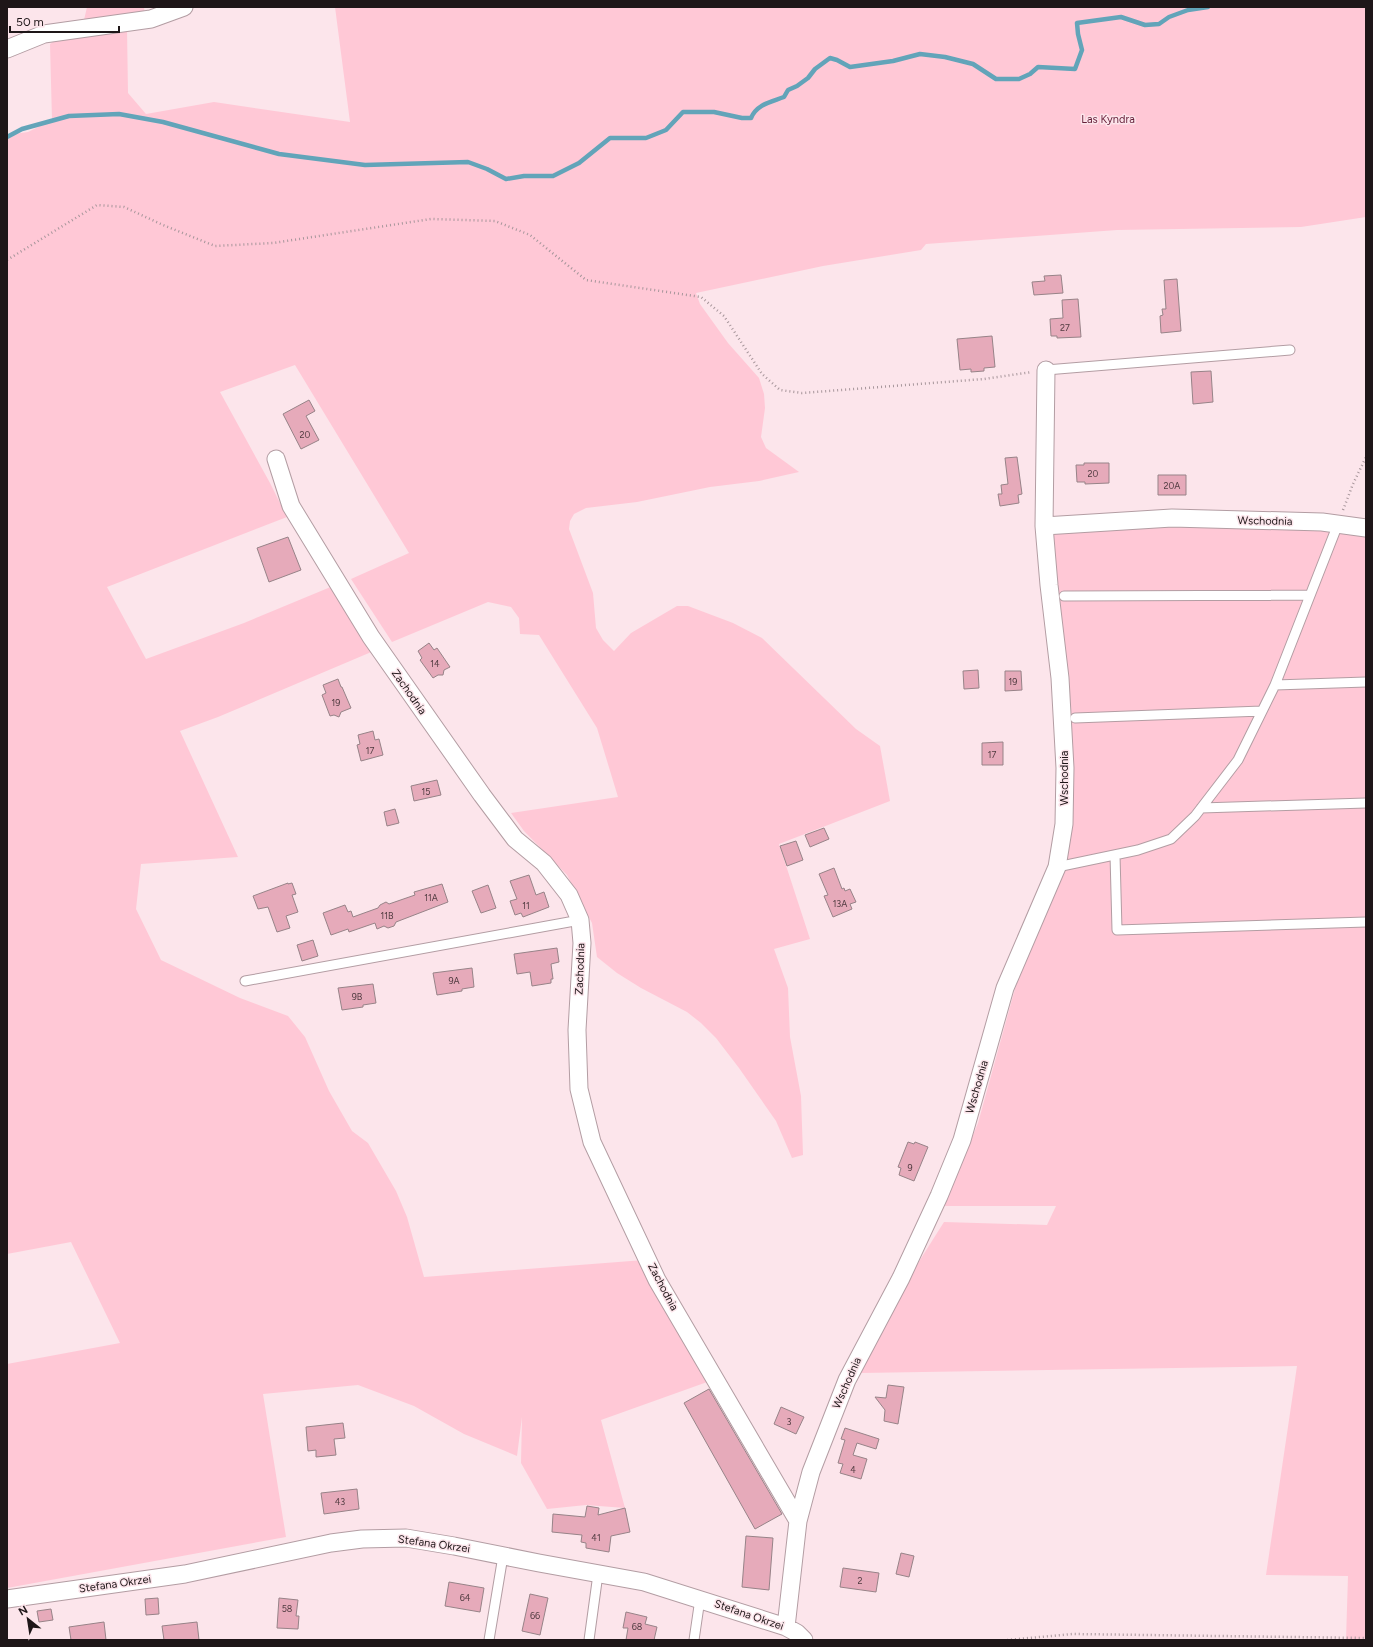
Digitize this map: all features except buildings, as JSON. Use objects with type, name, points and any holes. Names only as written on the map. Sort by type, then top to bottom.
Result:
[{"type":"street","points":[[7,49],[44,34],[151,19],[184,7]]},
{"type":"street","name":"Wschodnia","points":[[786,1627],[798,1521],[811,1472],[847,1380],[901,1278],[939,1196],[962,1140],[1005,988],[1057,866],[1064,824],[1065,768],[1060,678],[1049,585],[1044,526],[1046,370]]},
{"type":"street","name":"Zachodnia","points":[[276,459],[290,506],[370,637],[515,839],[544,863],[569,895],[580,920],[582,943],[577,1030],[579,1089],[592,1142],[657,1280],[798,1521]]},
{"type":"street","name":"Wschodnia","points":[[1044,526],[1172,518],[1322,522],[1366,528]]},
{"type":"street","name":"Stefana Okrzei","points":[[7,1599],[185,1574],[331,1543],[362,1539],[406,1538],[644,1582],[786,1627],[797,1633],[804,1640]]},
{"type":"lane","points":[[1046,370],[1290,350]]},
{"type":"lane","points":[[1057,866],[1138,850],[1171,839],[1201,808],[1238,760],[1275,685],[1338,524]]},
{"type":"lane","points":[[1064,596],[1310,595]]},
{"type":"lane","points":[[1275,685],[1366,682]]},
{"type":"lane","points":[[1075,718],[1262,711]]},
{"type":"lane","points":[[1201,808],[1366,804]]},
{"type":"lane","points":[[1115,855],[1117,930],[1366,922]]},
{"type":"lane","points":[[245,981],[580,920]]},
{"type":"lane","points":[[489,1640],[503,1556]]},
{"type":"lane","points":[[589,1640],[598,1574]]},
{"type":"lane","points":[[694,1640],[700,1599]]},
{"type":"path","points":[[7,260],[97,205],[124,207],[162,225],[215,246],[273,243],[431,219],[496,221],[530,235],[586,280],[701,297],[724,316],[762,374],[780,390],[802,394],[984,379],[1046,370]]},
{"type":"path","points":[[1338,524],[1353,484],[1366,457]]},
{"type":"path","points":[[1007,1640],[1073,1634],[1366,1638]]},
{"type":"green space","name":"Las Kyndra","points":[[87,7],[144,7],[145,15],[127,29],[128,93],[146,114],[214,102],[350,122],[335,7],[1366,7],[1366,217],[1301,227],[1117,230],[926,244],[921,250],[823,266],[696,293],[700,304],[728,343],[759,378],[764,394],[765,408],[761,437],[766,448],[799,472],[759,481],[710,487],[637,502],[586,508],[574,514],[570,521],[569,529],[593,593],[596,628],[603,640],[614,651],[631,633],[677,606],[688,606],[733,623],[762,638],[856,729],[880,746],[890,801],[779,844],[810,939],[774,949],[788,988],[790,1037],[801,1096],[803,1155],[792,1158],[776,1121],[739,1068],[716,1038],[701,1023],[687,1012],[641,988],[617,973],[597,957],[592,923],[567,875],[524,831],[511,813],[618,797],[597,728],[539,635],[520,634],[519,618],[511,607],[488,602],[392,642],[351,579],[409,553],[295,365],[220,392],[287,517],[107,587],[146,659],[244,623],[333,586],[376,650],[218,717],[180,731],[238,857],[141,864],[136,909],[161,960],[240,998],[288,1016],[305,1037],[329,1091],[352,1131],[368,1143],[396,1191],[407,1217],[424,1277],[644,1260],[710,1381],[601,1420],[625,1508],[586,1505],[547,1509],[521,1463],[522,1417],[517,1456],[464,1434],[414,1406],[358,1385],[263,1394],[286,1537],[7,1588],[7,1364],[120,1343],[71,1242],[7,1254],[7,135],[28,132],[52,120],[50,44],[84,20]]},
{"type":"green space","points":[[1048,519],[1366,525],[1366,1639],[1346,1640],[1348,1576],[1266,1575],[1297,1366],[860,1373],[901,1290],[944,1222],[1047,1225],[1056,1206],[944,1206],[978,1123],[1026,949],[1064,851]]},
{"type":"waterway","points":[[7,137],[22,129],[69,116],[119,114],[163,122],[279,154],[365,165],[468,162],[487,169],[506,179],[524,176],[553,176],[579,163],[610,138],[646,138],[666,130],[683,112],[714,112],[742,118],[751,118],[761,107],[769,102],[784,97],[788,90],[797,86],[808,78],[815,69],[830,58],[850,67],[893,61],[920,54],[945,57],[973,64],[996,79],[1019,79],[1030,74],[1038,67],[1075,69],[1082,50],[1077,23],[1121,17],[1145,25],[1159,24],[1169,17],[1188,10],[1208,7]]}]
